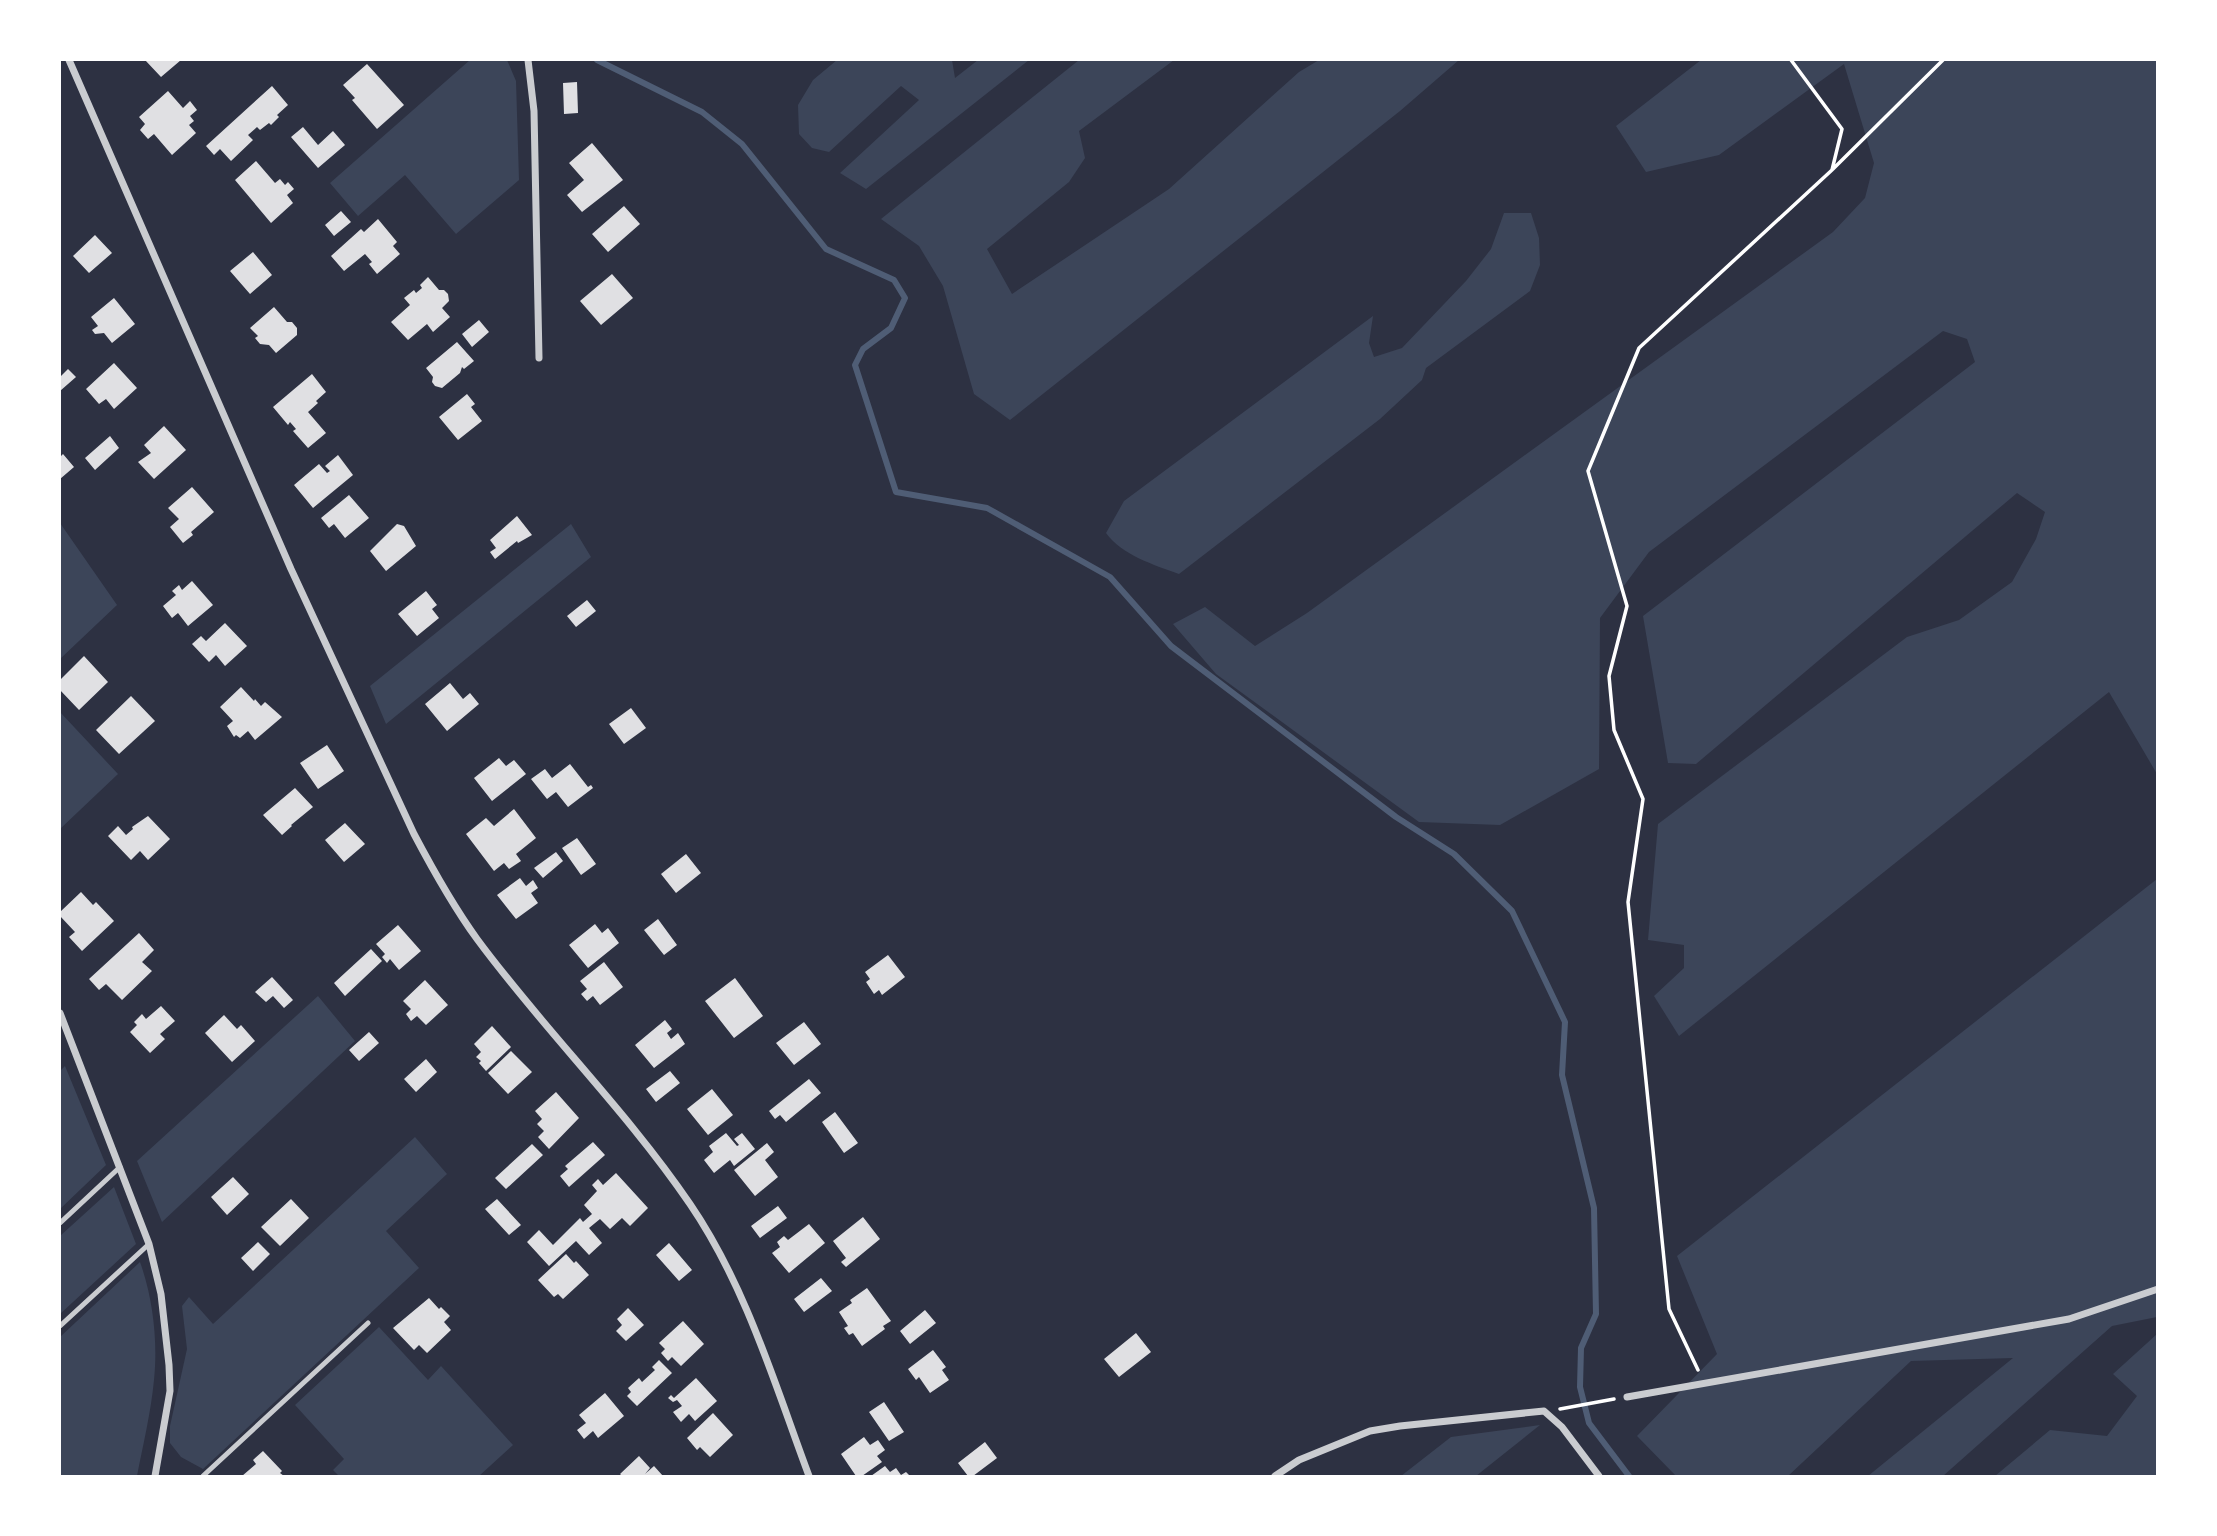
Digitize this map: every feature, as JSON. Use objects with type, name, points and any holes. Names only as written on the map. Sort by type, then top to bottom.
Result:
[{"type":"street","points":[[69,60],[291,569],[414,834],[436,876],[477,938],[653,1153],[691,1205],[741,1299],[809,1476]]},
{"type":"street","points":[[528,60],[534,111],[539,358]]},
{"type":"street","points":[[60,1013],[149,1244],[160,1294],[170,1391],[155,1476]]},
{"type":"street","points":[[1627,1397],[2069,1319],[2158,1289]]},
{"type":"street","points":[[1275,1476],[1299,1460],[1370,1431],[1544,1411],[1562,1427],[1599,1476]]},
{"type":"lane","points":[[60,1223],[120,1167]]},
{"type":"lane","points":[[60,1326],[149,1244]]},
{"type":"lane","points":[[203,1476],[368,1323]]},
{"type":"path","points":[[1791,60],[1842,129],[1832,170]]},
{"type":"path","points":[[1704,1382],[1669,1310],[1628,902],[1643,799],[1614,730],[1609,676],[1627,606],[1588,471],[1639,348],[1832,170],[1943,60]]},
{"type":"path","points":[[1571,1407],[1627,1397]]},
{"type":"shaded area","points":[[470,60],[507,60],[516,81],[519,180],[456,234],[405,175],[358,216],[330,183]]},
{"type":"shaded area","points":[[837,60],[952,60],[955,78],[978,60],[1029,60],[866,189],[840,173],[919,100],[901,86],[829,152],[812,148],[799,134],[798,105],[813,80]]},
{"type":"shaded area","points":[[1079,60],[1174,60],[1079,131],[1085,158],[1069,182],[987,249],[1012,294],[1169,189],[1299,72],[1319,60],[1459,60],[1400,111],[1010,420],[974,394],[943,286],[919,246],[881,219]]},
{"type":"shaded area","points":[[1701,60],[2157,60],[2157,774],[2109,692],[1679,1036],[1654,996],[1684,968],[1684,945],[1648,940],[1658,824],[1907,637],[1959,620],[2012,582],[2036,539],[2045,512],[2017,493],[1696,764],[1668,763],[1643,616],[1975,362],[1967,339],[1943,331],[1649,552],[1600,618],[1599,769],[1500,825],[1419,822],[1216,674],[1173,624],[1205,607],[1255,646],[1307,613],[1833,232],[1865,198],[1874,163],[1844,64],[1719,155],[1646,172],[1616,126]]},
{"type":"shaded area","points":[[1504,213],[1531,213],[1539,238],[1540,265],[1530,291],[1426,368],[1422,380],[1380,419],[1179,574],[1130,553],[1106,533],[1124,501],[1373,316],[1369,343],[1374,357],[1402,348],[1466,281],[1491,249]]},
{"type":"shaded area","points":[[60,523],[117,605],[60,659]]},
{"type":"shaded area","points":[[571,524],[591,557],[386,724],[370,686]]},
{"type":"shaded area","points":[[60,712],[118,774],[60,829]]},
{"type":"shaded area","points":[[2157,879],[2157,1317],[2112,1326],[1943,1476],[1868,1476],[2013,1358],[1911,1361],[1788,1476],[1676,1476],[1637,1436],[1717,1354],[1677,1256]]},
{"type":"shaded area","points":[[318,996],[355,1041],[162,1222],[137,1161]]},
{"type":"shaded area","points":[[65,1066],[106,1165],[60,1209],[60,1071]]},
{"type":"shaded area","points":[[415,1137],[447,1174],[386,1231],[419,1268],[203,1469],[181,1457],[170,1443],[170,1426],[187,1349],[182,1306],[189,1297],[213,1324]]},
{"type":"shaded area","points":[[114,1187],[136,1244],[60,1314],[60,1236]]},
{"type":"shaded area","points":[[140,1262],[151,1305],[155,1351],[151,1404],[137,1476],[60,1476],[60,1337]]},
{"type":"shaded area","points":[[379,1327],[428,1380],[441,1366],[513,1445],[479,1476],[339,1476],[333,1470],[344,1459],[295,1405]]},
{"type":"shaded area","points":[[2157,1334],[2157,1476],[1995,1476],[2050,1430],[2107,1436],[2137,1396],[2113,1374]]},
{"type":"shaded area","points":[[1540,1425],[1476,1476],[1401,1476],[1451,1437]]},
{"type":"building","points":[[145,60],[181,60],[161,77]]},
{"type":"building","points":[[367,64],[404,105],[377,129],[343,85]]},
{"type":"building","points":[[577,82],[578,113],[564,114],[563,83]]},
{"type":"building","points":[[272,86],[288,105],[277,115],[279,117],[271,125],[269,123],[260,130],[257,127],[248,135],[253,140],[231,161],[220,149],[214,155],[206,146]]},
{"type":"building","points":[[168,91],[183,108],[190,101],[197,110],[190,116],[194,121],[189,125],[196,133],[172,155],[154,134],[148,139],[140,130],[145,124],[139,117]]},
{"type":"building","points":[[303,127],[318,145],[333,131],[345,145],[318,168],[291,137]]},
{"type":"building","points":[[592,143],[623,180],[582,212],[567,195],[584,180],[569,163]]},
{"type":"building","points":[[256,161],[275,183],[280,179],[285,185],[288,182],[294,189],[287,195],[293,203],[271,223],[235,180]]},
{"type":"building","points":[[624,206],[640,224],[608,252],[592,234]]},
{"type":"building","points":[[341,211],[351,222],[334,236],[325,225]]},
{"type":"building","points":[[378,219],[397,242],[393,246],[400,254],[377,274],[365,254],[344,271],[331,256],[361,229],[364,232]]},
{"type":"building","points":[[95,235],[112,253],[89,273],[73,256]]},
{"type":"building","points":[[253,252],[272,275],[250,294],[230,271]]},
{"type":"building","points":[[612,274],[633,298],[601,325],[580,301]]},
{"type":"building","points":[[428,277],[439,290],[448,294],[449,301],[442,308],[450,317],[433,332],[427,324],[408,340],[391,322],[410,305],[404,298],[414,290],[416,293],[422,288],[420,285]]},
{"type":"building","points":[[114,298],[135,324],[112,343],[104,333],[95,334],[92,330],[98,326],[91,317]]},
{"type":"building","points":[[274,307],[287,322],[292,322],[297,328],[297,335],[276,353],[269,345],[260,344],[255,338],[258,336],[250,328]]},
{"type":"building","points":[[479,320],[489,332],[472,347],[462,334]]},
{"type":"building","points":[[457,342],[474,361],[464,369],[462,367],[460,373],[442,388],[435,386],[433,377],[426,368]]},
{"type":"building","points":[[114,363],[137,388],[114,409],[106,399],[99,404],[86,389]]},
{"type":"building","points":[[68,369],[76,377],[60,391],[60,377]]},
{"type":"building","points":[[312,374],[326,392],[308,412],[326,433],[308,448],[293,431],[296,429],[290,422],[288,425],[273,407]]},
{"type":"building","points":[[467,394],[475,404],[471,407],[482,421],[458,440],[439,417]]},
{"type":"building","points":[[164,426],[186,450],[154,479],[138,462],[151,453],[144,445]]},
{"type":"building","points":[[110,436],[119,448],[95,470],[85,458]]},
{"type":"building","points":[[63,454],[74,467],[60,479],[60,457]]},
{"type":"building","points":[[338,455],[353,475],[313,508],[294,485],[319,464],[327,473],[330,471],[325,466]]},
{"type":"building","points":[[192,487],[214,512],[191,532],[193,535],[183,543],[170,527],[179,519],[168,508]]},
{"type":"building","points":[[349,495],[369,518],[345,538],[334,524],[329,528],[321,518]]},
{"type":"building","points":[[517,516],[532,535],[518,543],[517,541],[495,559],[490,552],[496,548],[490,540]]},
{"type":"building","points":[[397,524],[404,526],[416,546],[386,571],[370,551]]},
{"type":"building","points":[[192,581],[213,605],[188,626],[178,613],[172,618],[163,606],[176,595],[172,591],[179,585],[182,590]]},
{"type":"building","points":[[426,591],[437,605],[432,609],[439,618],[417,636],[398,614]]},
{"type":"building","points":[[587,600],[596,611],[576,627],[567,616]]},
{"type":"building","points":[[225,623],[247,646],[225,666],[216,655],[209,662],[192,644],[201,636],[206,641]]},
{"type":"building","points":[[84,656],[108,682],[79,710],[60,690],[60,680]]},
{"type":"building","points":[[450,683],[463,699],[470,693],[479,704],[447,731],[425,704]]},
{"type":"building","points":[[241,687],[254,701],[255,699],[261,706],[265,702],[282,717],[255,740],[248,731],[240,738],[236,735],[234,737],[227,726],[233,721],[220,707]]},
{"type":"building","points":[[131,696],[155,721],[119,754],[96,730]]},
{"type":"building","points":[[631,708],[646,728],[624,744],[609,724]]},
{"type":"building","points":[[327,745],[344,771],[318,789],[300,763]]},
{"type":"building","points":[[499,758],[506,766],[514,760],[526,774],[492,801],[474,778]]},
{"type":"building","points":[[570,764],[588,787],[591,785],[593,788],[568,807],[556,792],[547,799],[531,779],[545,769],[552,778]]},
{"type":"building","points":[[295,788],[313,807],[282,835],[263,815]]},
{"type":"building","points":[[514,809],[536,838],[516,854],[521,861],[509,869],[504,863],[494,871],[466,834],[486,818],[494,826]]},
{"type":"building","points":[[148,816],[170,839],[148,860],[140,851],[131,860],[108,836],[118,826],[126,835],[132,827]]},
{"type":"building","points":[[345,823],[365,844],[344,862],[325,840]]},
{"type":"building","points":[[577,838],[596,864],[581,875],[562,848]]},
{"type":"building","points":[[556,852],[563,861],[543,878],[534,868]]},
{"type":"building","points":[[686,854],[701,873],[676,893],[661,874]]},
{"type":"building","points":[[520,878],[526,886],[533,880],[538,888],[531,893],[538,903],[516,919],[497,895]]},
{"type":"building","points":[[81,892],[93,905],[96,902],[114,921],[82,951],[69,937],[75,932],[60,916],[60,912]]},
{"type":"building","points":[[658,919],[677,945],[664,955],[644,930]]},
{"type":"building","points":[[595,924],[602,933],[608,928],[619,943],[588,968],[569,945]]},
{"type":"building","points":[[398,925],[421,951],[399,970],[390,959],[387,963],[382,957],[385,954],[376,944]]},
{"type":"building","points":[[139,933],[154,950],[142,962],[152,971],[122,1000],[106,984],[99,990],[89,979]]},
{"type":"building","points":[[371,949],[382,961],[345,996],[334,983]]},
{"type":"building","points":[[888,955],[905,977],[882,995],[879,990],[874,994],[866,982],[870,979],[865,972]]},
{"type":"building","points":[[604,962],[623,987],[600,1005],[593,996],[587,1001],[581,994],[587,989],[580,981]]},
{"type":"building","points":[[272,977],[293,1000],[284,1008],[273,996],[266,1002],[255,992]]},
{"type":"building","points":[[735,978],[763,1016],[734,1038],[705,1001]]},
{"type":"building","points":[[425,980],[448,1005],[426,1025],[417,1016],[411,1021],[406,1014],[411,1009],[403,1001]]},
{"type":"building","points":[[161,1006],[175,1021],[160,1034],[165,1039],[150,1053],[130,1032],[137,1025],[134,1022],[142,1014],[146,1019]]},
{"type":"building","points":[[224,1015],[237,1029],[241,1025],[255,1041],[232,1062],[205,1033]]},
{"type":"building","points":[[665,1020],[672,1029],[667,1033],[671,1039],[678,1033],[685,1044],[654,1068],[635,1045]]},
{"type":"building","points":[[804,1022],[821,1044],[794,1065],[776,1043]]},
{"type":"building","points":[[492,1026],[511,1047],[486,1071],[476,1057],[481,1052],[474,1044]]},
{"type":"building","points":[[369,1032],[379,1043],[359,1061],[349,1050]]},
{"type":"building","points":[[511,1051],[532,1072],[508,1094],[488,1073]]},
{"type":"building","points":[[426,1059],[437,1072],[416,1092],[404,1079]]},
{"type":"building","points":[[670,1071],[680,1083],[656,1102],[646,1089]]},
{"type":"building","points":[[809,1079],[821,1093],[786,1122],[780,1115],[775,1119],[769,1111]]},
{"type":"building","points":[[712,1089],[733,1115],[708,1135],[687,1109]]},
{"type":"building","points":[[556,1092],[579,1118],[549,1149],[538,1137],[544,1131],[537,1124],[542,1119],[535,1111]]},
{"type":"building","points":[[835,1112],[858,1143],[844,1153],[822,1122]]},
{"type":"building","points":[[726,1133],[737,1146],[739,1145],[734,1139],[742,1133],[755,1149],[734,1166],[730,1160],[714,1173],[704,1160],[713,1152],[709,1146]]},
{"type":"building","points":[[593,1142],[605,1155],[569,1187],[560,1176],[568,1169],[565,1166]]},
{"type":"building","points":[[767,1143],[774,1152],[765,1160],[778,1177],[755,1196],[734,1170]]},
{"type":"building","points":[[532,1144],[543,1155],[506,1189],[495,1178]]},
{"type":"building","points":[[616,1173],[648,1208],[630,1226],[622,1218],[610,1229],[600,1219],[589,1228],[602,1243],[589,1255],[576,1241],[549,1266],[527,1242],[539,1230],[553,1245],[580,1218],[583,1222],[592,1214],[584,1205],[597,1191],[592,1185],[598,1179],[603,1185]]},
{"type":"building","points":[[233,1177],[249,1194],[227,1215],[211,1197]]},
{"type":"building","points":[[291,1199],[309,1218],[280,1246],[261,1227]]},
{"type":"building","points":[[497,1199],[521,1225],[509,1235],[485,1209]]},
{"type":"building","points":[[778,1206],[787,1218],[760,1238],[751,1226]]},
{"type":"building","points":[[863,1217],[880,1239],[846,1267],[841,1262],[846,1258],[833,1241]]},
{"type":"building","points":[[809,1224],[825,1243],[789,1273],[772,1253],[780,1247],[777,1242],[784,1236],[788,1240]]},
{"type":"building","points":[[258,1242],[270,1254],[253,1271],[241,1258]]},
{"type":"building","points":[[669,1243],[692,1270],[679,1281],[656,1255]]},
{"type":"building","points":[[566,1254],[589,1275],[563,1299],[558,1294],[554,1297],[538,1280]]},
{"type":"building","points":[[821,1278],[832,1291],[804,1312],[794,1299]]},
{"type":"building","points":[[867,1288],[891,1321],[883,1326],[885,1329],[862,1346],[853,1333],[849,1335],[844,1328],[848,1326],[839,1312]]},
{"type":"building","points":[[429,1298],[450,1316],[444,1322],[451,1330],[427,1353],[419,1345],[414,1350],[393,1328]]},
{"type":"building","points":[[628,1308],[644,1325],[626,1341],[616,1331],[622,1325],[617,1319]]},
{"type":"building","points":[[925,1310],[936,1323],[910,1344],[900,1331]]},
{"type":"building","points":[[683,1321],[704,1344],[681,1366],[672,1357],[668,1361],[661,1353],[665,1349],[659,1343]]},
{"type":"building","points":[[1136,1333],[1151,1352],[1119,1377],[1104,1359]]},
{"type":"building","points":[[933,1350],[946,1367],[942,1370],[949,1380],[930,1393],[919,1377],[916,1380],[908,1369]]},
{"type":"building","points":[[659,1360],[672,1373],[637,1406],[627,1396],[631,1392],[628,1388],[639,1378],[642,1382],[655,1370],[652,1367]]},
{"type":"building","points":[[696,1378],[717,1401],[695,1421],[689,1414],[681,1422],[673,1412],[682,1406],[677,1400],[673,1402],[668,1398],[671,1395],[674,1398]]},
{"type":"building","points":[[605,1393],[624,1416],[598,1438],[593,1431],[584,1439],[577,1430],[586,1423],[579,1415]]},
{"type":"building","points":[[884,1402],[904,1432],[889,1441],[869,1412]]},
{"type":"building","points":[[713,1413],[733,1435],[710,1457],[700,1447],[697,1450],[687,1438]]},
{"type":"building","points":[[864,1437],[870,1445],[878,1440],[885,1450],[877,1456],[882,1462],[862,1476],[856,1476],[841,1454]]},
{"type":"building","points":[[985,1442],[997,1458],[973,1476],[968,1476],[958,1463]]},
{"type":"building","points":[[263,1451],[284,1476],[242,1476],[256,1464],[253,1460]]},
{"type":"building","points":[[639,1456],[650,1468],[645,1474],[654,1466],[663,1476],[622,1476],[620,1474]]},
{"type":"building","points":[[885,1466],[890,1472],[896,1468],[901,1475],[906,1472],[910,1476],[871,1476]]},
{"type":"waterway","points":[[597,60],[702,112],[742,144],[826,249],[894,280],[905,298],[891,328],[863,349],[855,365],[896,492],[987,508],[1110,577],[1171,646],[1396,817],[1454,854],[1512,911],[1565,1022],[1562,1075],[1594,1208],[1596,1314],[1581,1348],[1580,1387],[1589,1423],[1629,1476]]}]
